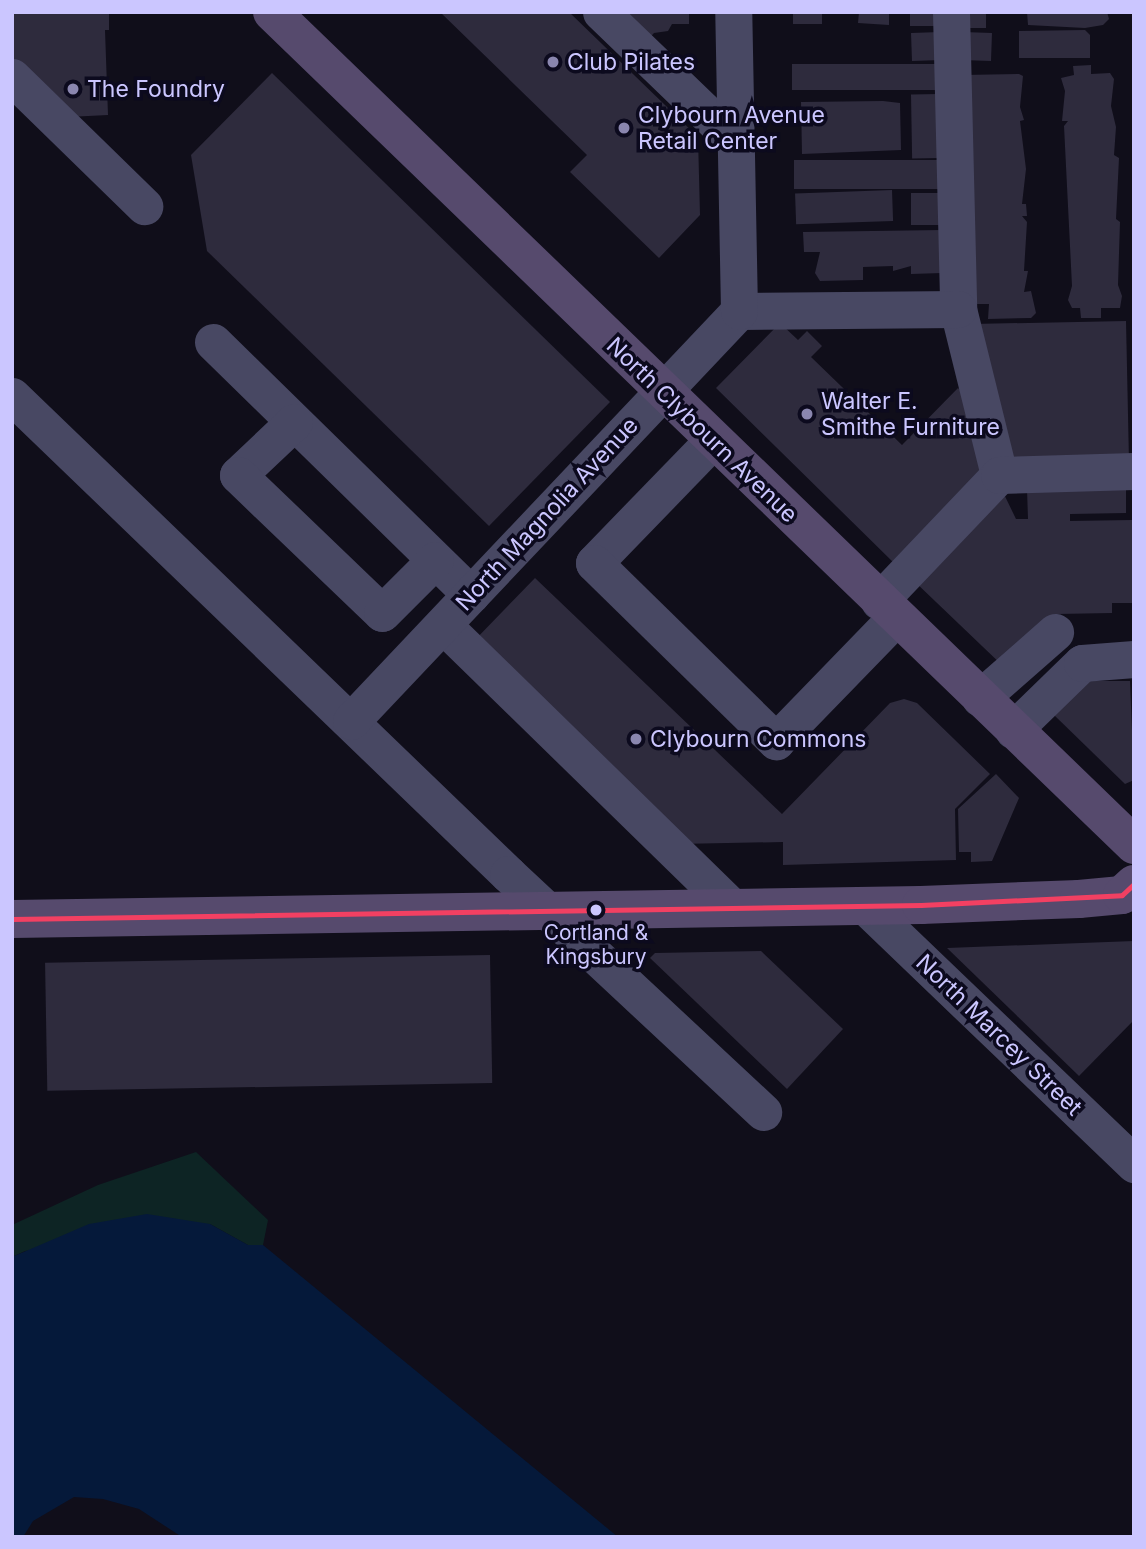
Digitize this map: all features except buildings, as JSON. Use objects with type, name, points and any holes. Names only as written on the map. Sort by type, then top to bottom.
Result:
[{"type":"main road","name":"North Clybourn Avenue","points":[[272,12],[1134,845]]},
{"type":"main road","points":[[12,919],[865,906],[1080,899],[1122,895],[1134,884]]},
{"type":"street","points":[[601,12],[736,142]]},
{"type":"street","points":[[733,12],[739,311],[958,309]]},
{"type":"street","points":[[951,12],[958,309],[999,475]]},
{"type":"street","points":[[12,77],[144,206]]},
{"type":"street","name":"North Magnolia Avenue","points":[[351,721],[739,311]]},
{"type":"street","points":[[213,342],[471,595]]},
{"type":"street","points":[[12,396],[546,909],[763,1112]]},
{"type":"street","points":[[294,422],[238,475],[382,613],[435,561]]},
{"type":"street","points":[[713,440],[594,563],[776,741],[999,475],[1134,471]]},
{"type":"street","points":[[443,625],[732,907]]},
{"type":"street","points":[[980,698],[1055,632]]},
{"type":"street","points":[[1013,730],[1082,663],[1134,659]]},
{"type":"street","name":"North Marcey Street","points":[[865,906],[1134,1164]]},
{"type":"green space","points":[[196,1152],[268,1220],[263,1245],[248,1245],[210,1224],[25,1251],[12,1257],[12,1225],[98,1185]]},
{"type":"water","points":[[147,1214],[210,1224],[248,1245],[263,1245],[618,1537],[182,1537],[139,1509],[103,1499],[74,1497],[33,1521],[23,1537],[12,1537],[12,1257],[89,1224]]},
{"type":"transit line","points":[[12,919],[921,905],[1122,895],[1134,884]]},
{"type":"place","name":"Club Pilates","points":[[553,62]]},
{"type":"place","name":"The Foundry","points":[[73,89]]},
{"type":"place","name":"Clybourn Avenue Retail Center","points":[[624,128]]},
{"type":"place","name":"Walter E. Smithe Furniture","points":[[807,414]]},
{"type":"place","name":"Clybourn Commons","points":[[636,739]]},
{"type":"place","name":"Cortland & Kingsbury","points":[[596,910]]}]
